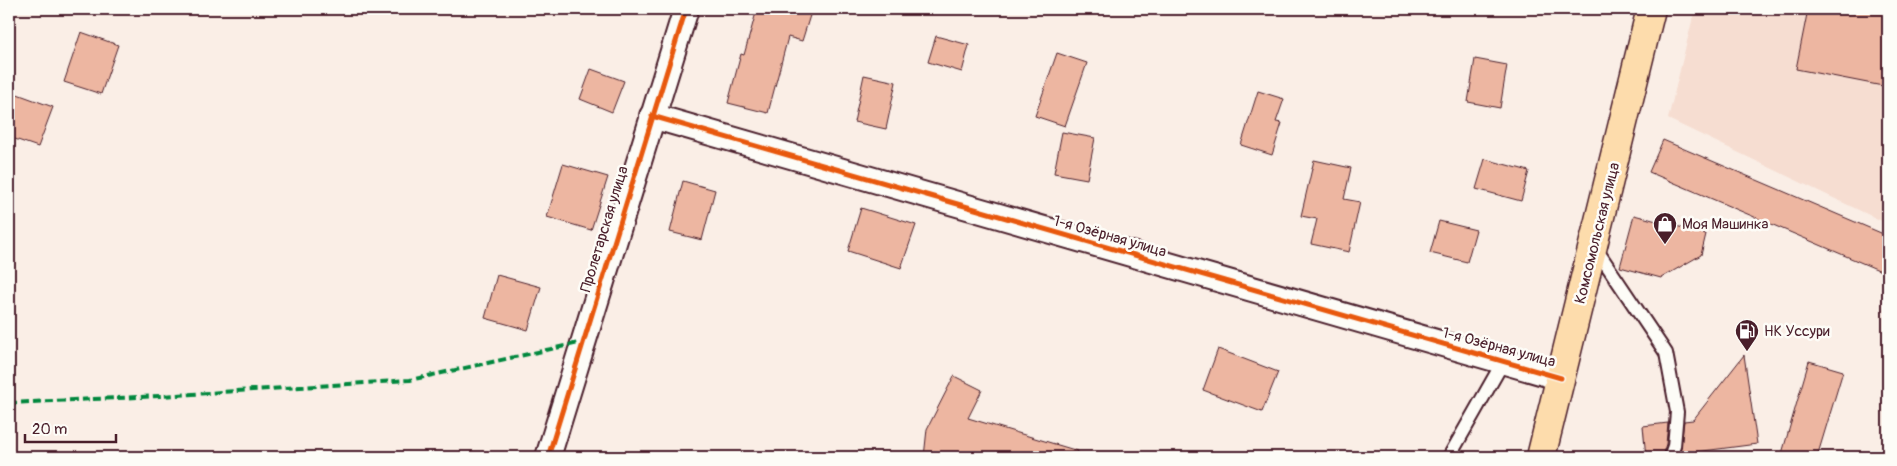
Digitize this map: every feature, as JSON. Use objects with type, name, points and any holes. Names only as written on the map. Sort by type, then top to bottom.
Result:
[{"type":"main road","name":"Комсомольская улица","points":[[1541,457],[1651,9]]},
{"type":"street","name":"Пролетарская улица","points":[[548,457],[686,9]]},
{"type":"street","name":"1-я Озёрная улица","points":[[652,116],[1561,378]]},
{"type":"lane","points":[[1594,246],[1666,353],[1676,412],[1674,446],[1670,457]]},
{"type":"lane","points":[[1449,457],[1503,362]]},
{"type":"shaded area","points":[[1695,9],[1888,9],[1888,224],[1668,119]]},
{"type":"building","points":[[757,9],[812,9],[802,41],[788,37],[768,113],[728,103],[741,54],[744,55]]},
{"type":"building","points":[[1808,9],[1888,9],[1888,87],[1796,69]]},
{"type":"building","points":[[81,32],[118,45],[101,94],[64,82]]},
{"type":"building","points":[[936,36],[969,45],[962,72],[928,62]]},
{"type":"building","points":[[1057,53],[1087,63],[1065,126],[1035,116]]},
{"type":"building","points":[[1475,59],[1507,65],[1500,108],[1468,102]]},
{"type":"building","points":[[591,69],[624,81],[612,112],[580,99]]},
{"type":"building","points":[[864,75],[896,82],[886,129],[854,122]]},
{"type":"building","points":[[9,91],[53,107],[38,147],[9,137]]},
{"type":"building","points":[[1258,91],[1284,99],[1276,122],[1282,123],[1272,155],[1241,145]]},
{"type":"building","points":[[1062,132],[1095,138],[1087,179],[1054,173]]},
{"type":"building","points":[[1663,140],[1888,236],[1888,274],[1649,172]]},
{"type":"building","points":[[1485,159],[1529,171],[1521,201],[1476,189]]},
{"type":"building","points":[[1314,160],[1351,168],[1344,199],[1360,202],[1349,252],[1311,244],[1317,219],[1301,216]]},
{"type":"building","points":[[563,164],[608,177],[591,230],[547,217]]},
{"type":"building","points":[[683,181],[715,190],[702,240],[670,232]]},
{"type":"building","points":[[861,208],[916,225],[901,268],[848,251]]},
{"type":"building","name":"Моя Машинка","points":[[1634,215],[1706,234],[1701,255],[1661,278],[1620,267]]},
{"type":"building","points":[[1439,221],[1476,230],[1467,262],[1430,253]]},
{"type":"building","points":[[497,275],[541,287],[528,330],[485,318]]},
{"type":"building","points":[[1218,349],[1278,372],[1262,412],[1203,390]]},
{"type":"building","points":[[1744,355],[1757,444],[1680,454],[1684,421],[1693,420]]},
{"type":"building","points":[[1809,361],[1843,371],[1817,457],[1781,457]]},
{"type":"building","points":[[954,376],[982,390],[968,418],[1078,451],[1077,457],[924,457],[927,429]]},
{"type":"building","points":[[1668,423],[1666,444],[1662,456],[1646,457],[1643,426]]},
{"type":"marked path","points":[[9,403],[160,396],[410,380],[583,342]]},
{"type":"cycle path","points":[[548,457],[686,9]]},
{"type":"cycle path","points":[[652,116],[1561,378]]},
{"type":"place","name":"Моя Машинка","points":[[1665,245]]},
{"type":"place","name":"НК Уссури","points":[[1747,352]]}]
